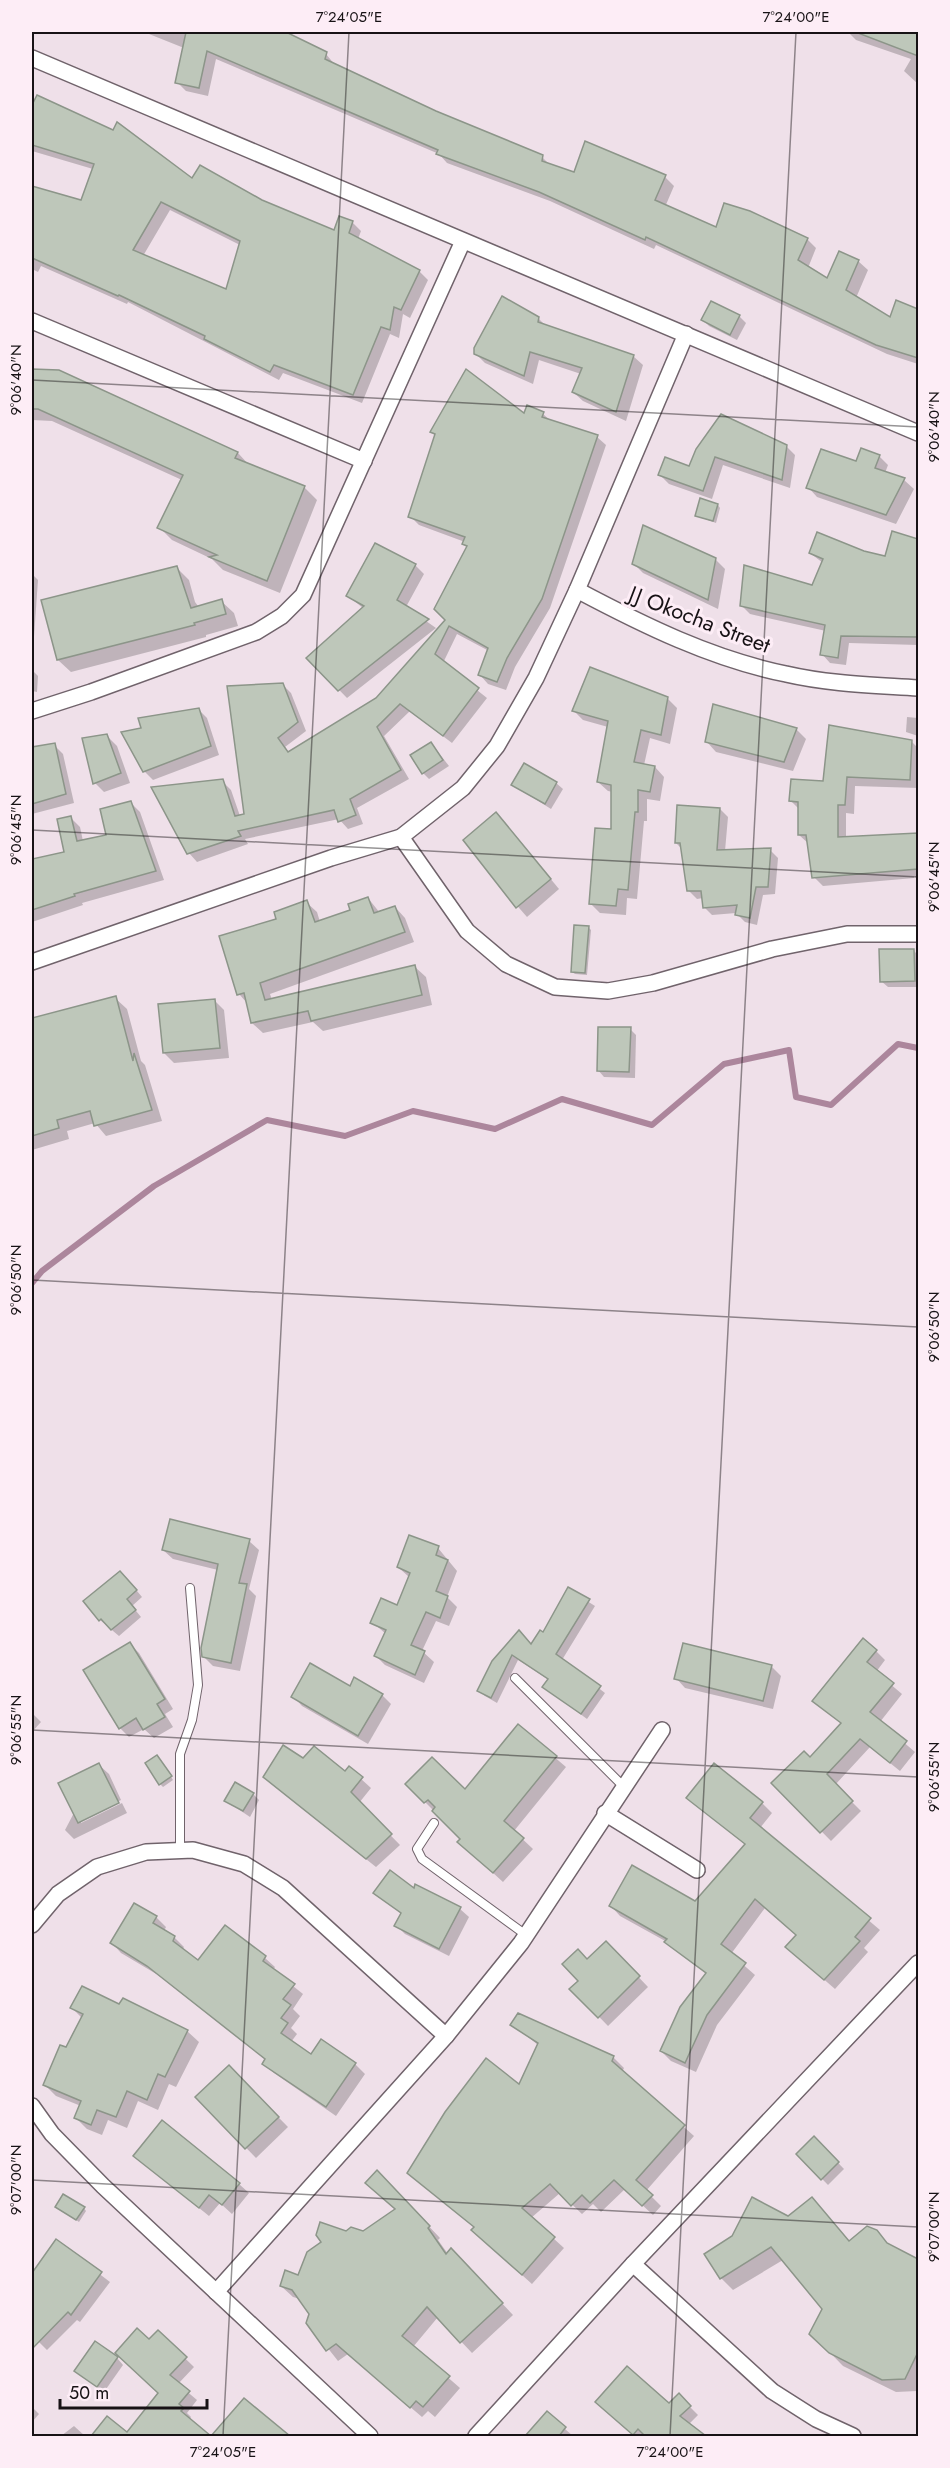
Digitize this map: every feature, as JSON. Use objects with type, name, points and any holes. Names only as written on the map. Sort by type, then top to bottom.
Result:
[{"type":"street","points":[[32,58],[918,433]]},
{"type":"street","points":[[32,711],[256,632],[282,616],[303,595],[463,241]]},
{"type":"street","points":[[32,321],[364,461]]},
{"type":"street","points":[[32,962],[331,858],[401,837],[463,788],[497,746],[536,678],[577,590],[686,334]]},
{"type":"street","name":"JJ Okocha Street","points":[[577,590],[639,623],[720,655],[785,674],[849,684],[918,688]]},
{"type":"street","points":[[401,837],[467,931],[506,964],[555,987],[608,991],[653,983],[772,949],[847,934],[918,934]]},
{"type":"street","points":[[216,2292],[447,2036],[526,1935],[623,1786],[663,1730]]},
{"type":"street","points":[[605,1814],[697,1870]]},
{"type":"street","points":[[32,1925],[58,1894],[97,1867],[146,1852],[193,1850],[244,1864],[283,1888],[447,2036]]},
{"type":"street","points":[[476,2436],[633,2264],[918,1963]]},
{"type":"street","points":[[32,2106],[52,2134],[103,2186],[370,2436]]},
{"type":"street","points":[[633,2264],[772,2391],[816,2419],[854,2436]]},
{"type":"lane","points":[[180,1850],[180,1754],[192,1720],[198,1685],[190,1588]]},
{"type":"lane","points":[[515,1677],[623,1786]]},
{"type":"lane","points":[[434,1823],[417,1849],[422,1859],[526,1935]]},
{"type":"building","points":[[186,32],[286,32],[327,52],[325,59],[436,111],[543,155],[542,161],[574,172],[585,141],[666,175],[655,200],[716,227],[724,203],[750,211],[808,238],[798,260],[827,278],[839,251],[859,260],[846,290],[890,317],[896,300],[918,309],[918,358],[876,345],[646,237],[645,240],[539,192],[436,154],[438,150],[207,51],[199,88],[175,83]]},
{"type":"building","points":[[918,32],[918,56],[858,33]]},
{"type":"building","points":[[37,95],[113,130],[117,122],[192,178],[200,165],[262,200],[334,230],[339,216],[353,221],[349,233],[420,270],[401,310],[394,307],[390,330],[381,327],[353,395],[274,365],[270,372],[204,339],[205,336],[119,295],[32,258],[32,186],[81,200],[94,164],[32,145],[32,105]],"holes":[[[161,202],[240,241],[226,289],[133,250]]]},
{"type":"building","points":[[502,296],[539,317],[538,322],[634,355],[616,412],[572,392],[582,368],[530,352],[524,376],[474,354],[474,348]]},
{"type":"building","points":[[711,301],[740,315],[730,335],[701,320]]},
{"type":"building","points":[[32,369],[59,370],[238,452],[235,458],[305,486],[267,581],[209,557],[217,555],[157,528],[183,475],[38,409],[32,409]]},
{"type":"building","points":[[466,369],[524,413],[527,405],[544,412],[542,417],[598,435],[542,599],[507,658],[497,682],[478,675],[488,648],[449,626],[435,654],[479,688],[443,736],[400,704],[377,727],[401,770],[350,799],[356,815],[338,822],[334,810],[238,831],[241,836],[187,854],[151,787],[223,779],[235,816],[244,814],[227,686],[283,683],[298,722],[278,738],[288,752],[376,698],[445,620],[434,609],[467,546],[462,544],[465,537],[408,517],[435,434],[430,432]]},
{"type":"building","points":[[721,414],[787,445],[782,480],[715,457],[703,491],[658,475],[665,457],[689,466],[696,449]]},
{"type":"building","points":[[861,448],[880,455],[875,468],[905,478],[886,515],[806,488],[821,449],[856,461]]},
{"type":"building","points":[[700,498],[718,504],[713,521],[695,516]]},
{"type":"building","points":[[643,525],[716,558],[708,600],[632,564]]},
{"type":"building","points":[[892,531],[918,539],[918,637],[841,636],[838,658],[820,655],[825,625],[740,606],[744,565],[812,585],[823,559],[809,553],[817,532],[864,551],[885,556]]},
{"type":"building","points":[[375,543],[416,564],[397,600],[429,619],[338,691],[306,658],[364,606],[346,596]]},
{"type":"building","points":[[177,566],[191,608],[222,599],[226,614],[194,623],[195,625],[57,660],[41,600]]},
{"type":"building","points":[[590,667],[668,697],[661,735],[641,730],[634,762],[655,766],[650,792],[638,790],[638,812],[635,812],[628,890],[618,889],[616,906],[589,904],[595,828],[611,829],[611,785],[597,782],[608,721],[572,711]]},
{"type":"building","points":[[713,704],[797,728],[784,762],[705,742]]},
{"type":"building","points":[[199,708],[211,746],[143,772],[121,732],[141,728],[138,718]]},
{"type":"building","points":[[829,725],[912,740],[910,780],[847,777],[845,805],[838,805],[838,837],[918,833],[918,869],[812,878],[806,835],[798,835],[798,802],[789,801],[791,779],[823,781]]},
{"type":"building","points":[[107,734],[121,773],[93,784],[82,738]]},
{"type":"building","points":[[431,742],[443,760],[422,774],[410,755]]},
{"type":"building","points":[[55,743],[66,794],[32,804],[32,747]]},
{"type":"building","points":[[524,763],[557,782],[545,804],[511,785]]},
{"type":"building","points":[[131,801],[156,871],[74,894],[75,896],[32,910],[32,859],[64,852],[57,819],[71,816],[77,841],[106,835],[100,809]]},
{"type":"building","points":[[677,805],[720,808],[717,850],[771,848],[768,887],[756,887],[750,918],[735,915],[737,905],[703,908],[701,891],[687,891],[680,843],[675,843]]},
{"type":"building","points":[[496,812],[551,879],[516,908],[463,840]]},
{"type":"building","points":[[368,897],[374,913],[395,906],[405,932],[260,983],[265,1000],[415,965],[422,995],[311,1021],[308,1011],[251,1023],[244,993],[237,995],[219,936],[276,919],[274,912],[307,900],[315,922],[350,910],[348,904]]},
{"type":"building","points":[[574,925],[589,926],[585,973],[571,972]]},
{"type":"building","points":[[879,949],[914,949],[915,981],[880,982]]},
{"type":"building","points":[[116,996],[133,1061],[134,1053],[152,1110],[94,1126],[90,1111],[57,1120],[59,1128],[32,1136],[32,1018]]},
{"type":"building","points":[[215,999],[220,1048],[163,1053],[158,1004]]},
{"type":"building","points":[[598,1027],[631,1027],[629,1072],[597,1071]]},
{"type":"building","points":[[170,1519],[250,1539],[239,1583],[247,1584],[231,1663],[202,1657],[201,1648],[218,1564],[162,1550]]},
{"type":"building","points":[[409,1535],[439,1546],[436,1555],[448,1560],[436,1591],[448,1596],[440,1618],[426,1612],[411,1645],[425,1651],[415,1675],[374,1656],[386,1630],[370,1623],[381,1598],[397,1605],[410,1573],[397,1567]]},
{"type":"building","points":[[120,1571],[137,1590],[127,1599],[136,1610],[111,1630],[101,1619],[99,1621],[83,1601]]},
{"type":"building","points":[[568,1587],[590,1599],[556,1654],[601,1686],[581,1714],[542,1687],[548,1679],[512,1655],[491,1698],[477,1691],[492,1661],[519,1630],[531,1644],[540,1630],[543,1632]]},
{"type":"building","points":[[863,1638],[877,1650],[867,1662],[894,1683],[870,1712],[907,1741],[890,1763],[860,1739],[827,1774],[853,1801],[820,1833],[771,1783],[804,1751],[810,1757],[841,1723],[812,1701]]},
{"type":"building","points":[[130,1642],[165,1699],[157,1704],[165,1717],[143,1730],[136,1718],[119,1729],[83,1670]]},
{"type":"building","points":[[683,1643],[772,1665],[763,1701],[674,1679]]},
{"type":"building","points":[[310,1663],[350,1686],[354,1677],[383,1694],[358,1736],[291,1697]]},
{"type":"building","points":[[518,1724],[557,1756],[504,1821],[524,1838],[493,1873],[457,1842],[460,1839],[432,1811],[435,1807],[428,1800],[424,1803],[405,1784],[432,1757],[465,1789]]},
{"type":"building","points":[[283,1745],[303,1758],[314,1746],[345,1771],[349,1766],[363,1777],[351,1792],[392,1834],[366,1859],[263,1777]]},
{"type":"building","points":[[157,1755],[172,1776],[159,1785],[145,1763]]},
{"type":"building","points":[[99,1763],[119,1803],[78,1823],[58,1783]]},
{"type":"building","points":[[714,1763],[763,1802],[750,1818],[871,1918],[855,1937],[860,1941],[824,1980],[785,1947],[796,1935],[755,1899],[721,1944],[746,1963],[707,2015],[685,2063],[660,2051],[680,2007],[706,1973],[664,1942],[667,1939],[609,1906],[632,1865],[695,1901],[745,1844],[686,1798]]},
{"type":"building","points":[[235,1782],[254,1793],[243,1811],[224,1801]]},
{"type":"building","points":[[390,1870],[414,1888],[415,1884],[461,1907],[439,1949],[394,1926],[401,1913],[373,1893]]},
{"type":"building","points":[[134,1903],[157,1916],[153,1923],[175,1936],[173,1941],[198,1960],[225,1925],[266,1956],[263,1961],[295,1984],[283,1999],[291,2005],[281,2018],[288,2023],[281,2033],[311,2054],[321,2039],[356,2063],[326,2107],[262,2064],[265,2059],[147,1966],[110,1943]]},
{"type":"building","points":[[606,1941],[640,1976],[598,2018],[569,1989],[578,1981],[562,1964],[578,1949],[587,1959]]},
{"type":"building","points":[[82,1986],[119,2004],[123,1998],[188,2030],[165,2077],[158,2074],[147,2100],[127,2091],[116,2117],[97,2110],[91,2125],[74,2118],[81,2101],[43,2085],[60,2045],[66,2047],[83,2014],[70,2008]]},
{"type":"building","points":[[518,2013],[614,2056],[612,2061],[685,2125],[636,2180],[653,2195],[642,2206],[614,2180],[590,2203],[582,2195],[571,2206],[550,2184],[522,2208],[555,2237],[522,2275],[471,2230],[474,2227],[407,2173],[445,2112],[486,2058],[519,2084],[538,2043],[510,2025]]},
{"type":"building","points":[[229,2065],[279,2117],[245,2149],[195,2097]]},
{"type":"building","points":[[162,2120],[240,2183],[222,2205],[209,2195],[199,2208],[133,2156]]},
{"type":"building","points":[[814,2136],[839,2162],[821,2180],[796,2154]]},
{"type":"building","points":[[377,2170],[430,2226],[428,2228],[446,2254],[451,2248],[503,2303],[460,2343],[427,2307],[402,2336],[450,2376],[423,2407],[416,2401],[410,2408],[336,2344],[326,2351],[306,2323],[309,2314],[292,2290],[280,2286],[285,2270],[298,2275],[307,2252],[321,2242],[316,2235],[320,2222],[346,2231],[351,2227],[363,2231],[395,2209],[365,2183]]},
{"type":"building","points":[[63,2194],[85,2207],[76,2220],[55,2207]]},
{"type":"building","points":[[752,2197],[788,2216],[812,2197],[849,2241],[867,2226],[877,2230],[887,2243],[918,2259],[918,2352],[905,2379],[882,2380],[829,2353],[809,2334],[822,2309],[771,2247],[720,2279],[704,2254],[732,2236]]},
{"type":"building","points":[[56,2239],[102,2272],[71,2315],[68,2312],[32,2349],[32,2273]]},
{"type":"building","points":[[137,2328],[149,2339],[158,2330],[187,2357],[170,2375],[190,2391],[179,2404],[184,2408],[181,2411],[211,2436],[91,2436],[107,2416],[127,2432],[158,2393],[115,2353]]},
{"type":"building","points":[[95,2341],[118,2357],[97,2387],[74,2371]]},
{"type":"building","points":[[627,2366],[669,2403],[679,2393],[691,2406],[680,2416],[706,2436],[645,2436],[638,2429],[633,2435],[595,2402]]},
{"type":"building","points":[[244,2398],[290,2436],[211,2436]]},
{"type":"building","points":[[547,2411],[566,2427],[559,2436],[525,2436]]},
{"type":"waterway","points":[[32,1283],[42,1271],[154,1186],[267,1120],[345,1136],[413,1111],[495,1129],[562,1099],[652,1125],[724,1064],[789,1050],[796,1097],[831,1105],[898,1044],[918,1048]]}]
